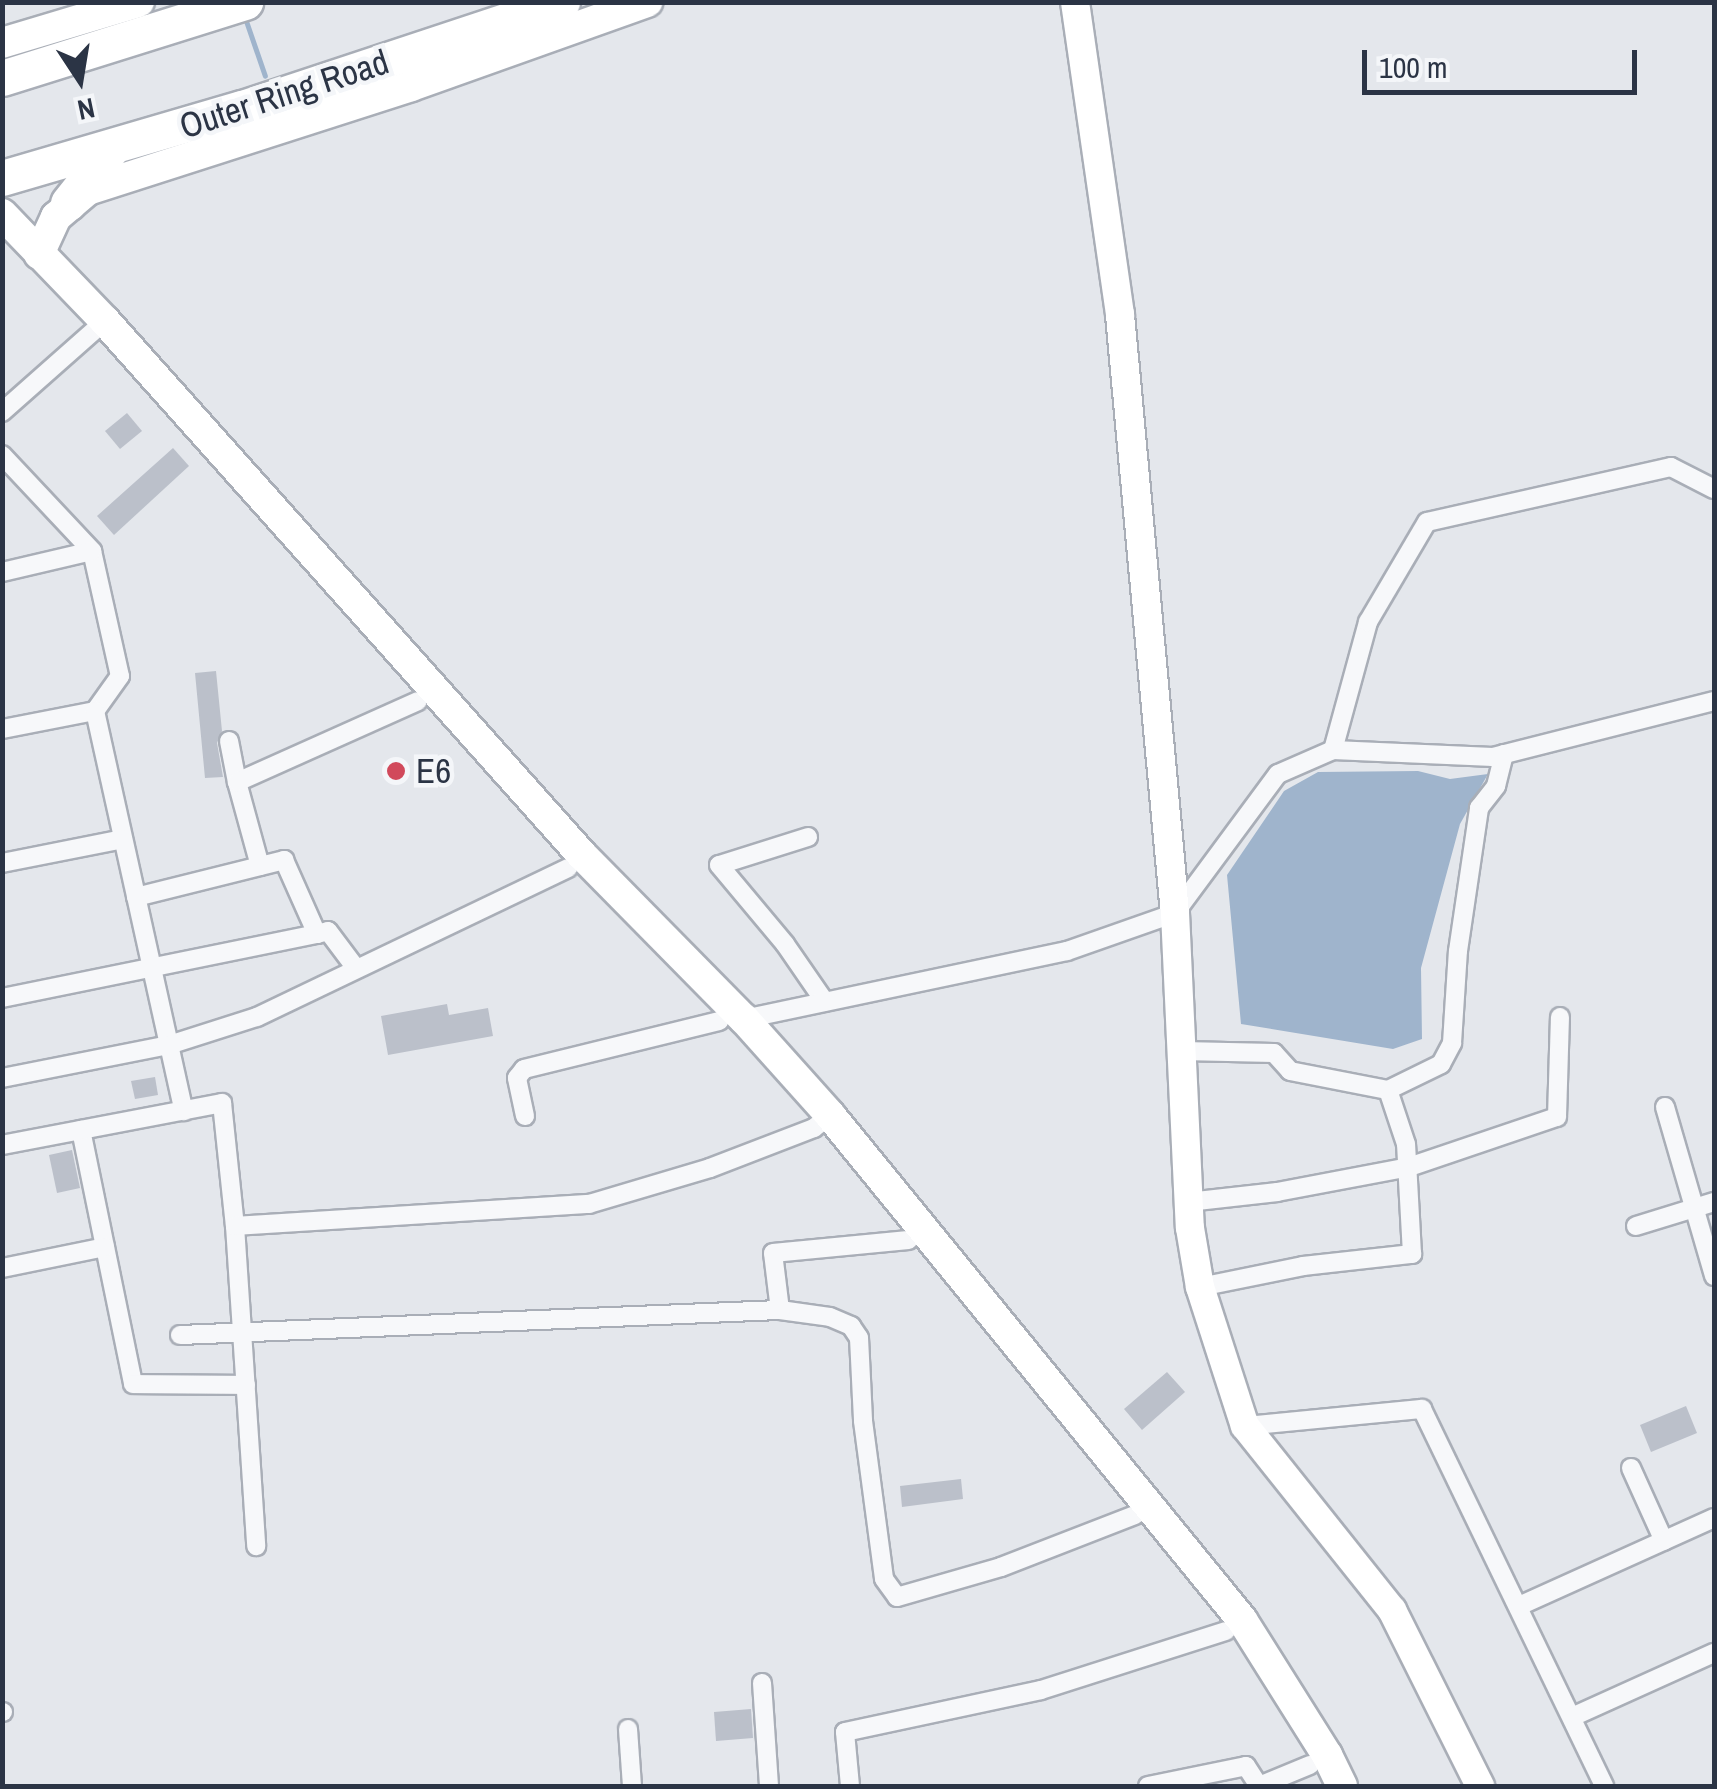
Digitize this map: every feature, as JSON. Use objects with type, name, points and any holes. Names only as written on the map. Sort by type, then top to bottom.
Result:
[{"type":"highway","name":"Outer Ring Road","points":[[2,178],[111,149],[246,123],[562,2]]},
{"type":"highway","points":[[8,64],[229,8]]},
{"type":"highway","points":[[68,203],[111,149]]},
{"type":"main road","points":[[8,64],[139,2]]},
{"type":"main road","points":[[290,109],[648,2]]},
{"type":"main road","points":[[38,254],[46,232],[68,203],[88,190],[246,123]]},
{"type":"main road","points":[[2,214],[418,701],[568,868],[731,1019]]},
{"type":"main road","points":[[2,246],[98,327],[822,1122],[1242,1620],[1327,1755],[1342,1786]]},
{"type":"main road","points":[[822,1122],[908,1240],[1136,1515],[1226,1631],[1316,1776]]},
{"type":"street","points":[[1074,2],[1120,315],[1175,912],[1188,1202],[1200,1287],[1225,1374],[1245,1426],[1392,1610],[1480,1786]]},
{"type":"street","points":[[2,412],[98,327]]},
{"type":"street","points":[[2,456],[92,551],[120,676],[95,711],[2,729]]},
{"type":"street","points":[[1333,750],[1368,622],[1427,522],[1672,467],[1714,489]]},
{"type":"street","points":[[2,572],[92,551]]},
{"type":"street","points":[[237,782],[418,701]]},
{"type":"street","points":[[525,1116],[516,1078],[524,1070],[731,1019],[1067,951],[1175,912],[1278,774],[1333,750],[1504,754],[1714,701]]},
{"type":"street","points":[[95,711],[184,1110]]},
{"type":"street","points":[[229,741],[260,866]]},
{"type":"street","points":[[1182,1051],[1274,1053],[1290,1071],[1388,1090],[1434,1070],[1450,1050],[1458,950],[1480,808],[1496,786],[1504,754]]},
{"type":"street","points":[[808,837],[718,865],[785,944],[825,1002]]},
{"type":"street","points":[[2,862],[124,839]]},
{"type":"street","points":[[136,897],[284,860],[318,934]]},
{"type":"street","points":[[2,1078],[169,1044],[257,1017],[568,868]]},
{"type":"street","points":[[2,998],[328,931],[355,967]]},
{"type":"street","points":[[1188,1202],[1277,1192],[1409,1167],[1557,1117],[1560,1017]]},
{"type":"street","points":[[1200,1287],[1303,1266],[1412,1254],[1409,1167],[1388,1090]]},
{"type":"street","points":[[2,1145],[222,1103],[235,1226],[256,1546]]},
{"type":"street","points":[[1665,1107],[1714,1276]]},
{"type":"street","points":[[235,1226],[589,1204],[710,1168],[822,1122]]},
{"type":"street","points":[[81,1130],[133,1384],[246,1385]]},
{"type":"street","points":[[1636,1226],[1714,1202]]},
{"type":"street","points":[[780,1310],[773,1252],[908,1240]]},
{"type":"street","points":[[2,1268],[105,1246]]},
{"type":"street","points":[[180,1334],[780,1310],[830,1317],[850,1326],[859,1338],[863,1420],[884,1580],[897,1597],[1001,1567],[1136,1515]]},
{"type":"street","points":[[1245,1426],[1422,1409],[1604,1786]]},
{"type":"street","points":[[1631,1468],[1664,1541]]},
{"type":"street","points":[[1519,1606],[1714,1518]]},
{"type":"street","points":[[850,1786],[845,1732],[1042,1690],[1226,1631]]},
{"type":"street","points":[[1572,1717],[1714,1654]]},
{"type":"street","points":[[762,1683],[769,1786]]},
{"type":"street","points":[[628,1729],[632,1786]]},
{"type":"street","points":[[1148,1786],[1246,1766],[1259,1786],[1316,1776]]},
{"type":"water","points":[[1418,771],[1450,779],[1488,774],[1460,824],[1421,968],[1422,1039],[1393,1049],[1241,1024],[1227,875],[1284,791],[1318,772]]},
{"type":"building","points":[[127,413],[142,431],[120,449],[105,431]]},
{"type":"building","points":[[173,448],[189,466],[114,535],[97,516]]},
{"type":"building","points":[[216,671],[222,731],[217,743],[223,777],[205,778],[195,673]]},
{"type":"building","points":[[447,1004],[449,1015],[488,1008],[493,1036],[388,1055],[381,1016]]},
{"type":"building","points":[[155,1077],[158,1095],[135,1099],[131,1081]]},
{"type":"building","points":[[72,1150],[80,1188],[57,1193],[49,1155]]},
{"type":"building","points":[[1167,1372],[1185,1392],[1142,1430],[1124,1409]]},
{"type":"building","points":[[1686,1406],[1697,1433],[1651,1452],[1640,1425]]},
{"type":"building","points":[[961,1479],[963,1499],[902,1507],[900,1486]]},
{"type":"building","points":[[751,1709],[753,1738],[716,1741],[714,1712]]},
{"type":"waterway","points":[[245,18],[265,76]]},
{"type":"place","name":"E6","points":[[396,771]]}]
